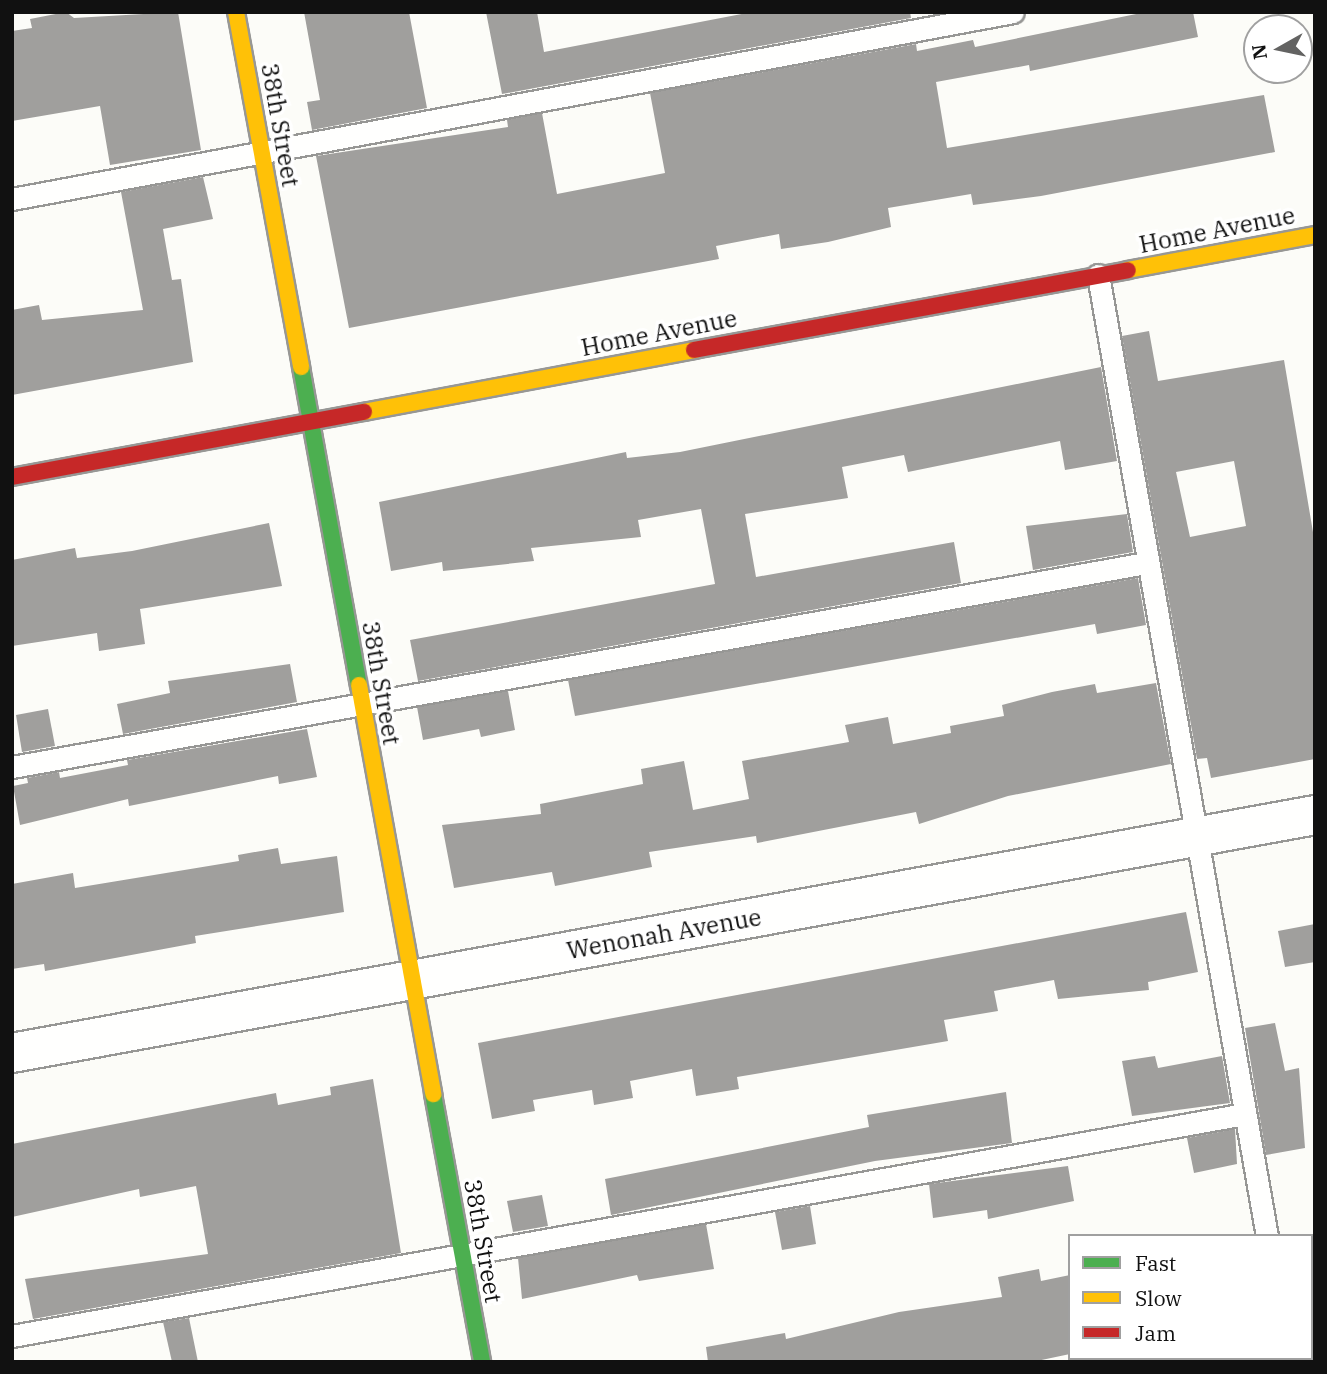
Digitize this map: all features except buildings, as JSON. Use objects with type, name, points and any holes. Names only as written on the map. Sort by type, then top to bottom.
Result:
[{"type":"street","name":"38th Street","points":[[236,12],[482,1362]]},
{"type":"street","name":"Home Avenue","points":[[12,477],[1315,235]]},
{"type":"street","name":"Wenonah Avenue","points":[[12,1053],[1315,815]]},
{"type":"lane","points":[[12,199],[1013,12]]},
{"type":"lane","points":[[1098,275],[1193,837],[1267,1234]]},
{"type":"lane","points":[[12,767],[1146,563]]},
{"type":"lane","points":[[12,1336],[1245,1114]]},
{"type":"traffic: fast","points":[[301,367],[359,685]]},
{"type":"traffic: fast","points":[[433,1094],[482,1362]]},
{"type":"traffic: slow","points":[[236,12],[301,367]]},
{"type":"traffic: slow","points":[[1128,270],[1315,235]]},
{"type":"traffic: slow","points":[[364,412],[694,350]]},
{"type":"traffic: slow","points":[[359,685],[433,1094]]},
{"type":"traffic: jam","points":[[694,350],[1128,270]]},
{"type":"traffic: jam","points":[[12,477],[364,412]]}]
